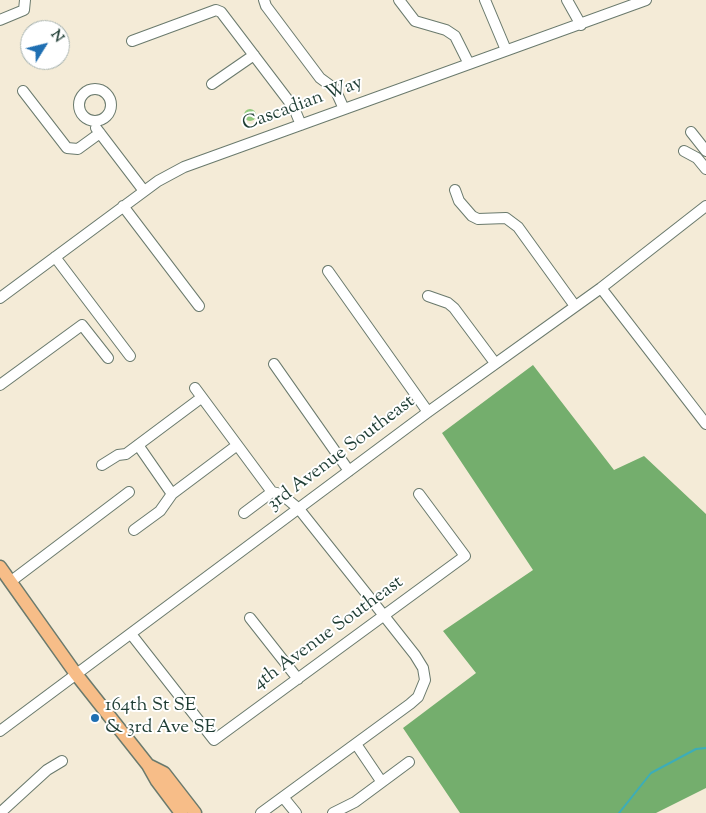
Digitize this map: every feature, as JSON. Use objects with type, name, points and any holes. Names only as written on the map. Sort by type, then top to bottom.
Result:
[{"type":"main road","points":[[3,574],[76,674],[148,765],[157,782],[182,813]]},
{"type":"main road","points":[[148,765],[164,774],[195,813]]},
{"type":"street","points":[[264,0],[266,6],[320,78],[335,89],[344,109]]},
{"type":"street","points":[[398,0],[415,21],[446,30],[454,36],[469,64]]},
{"type":"street","points":[[485,0],[506,50]]},
{"type":"street","points":[[567,0],[581,25]]},
{"type":"street","name":"Cascadian Way","points":[[0,298],[144,191],[184,167],[646,0]]},
{"type":"street","points":[[0,20],[24,5]]},
{"type":"street","points":[[132,41],[216,10],[226,18],[294,108],[301,125]]},
{"type":"street","points":[[212,84],[254,54]]},
{"type":"street","points":[[23,91],[67,148],[78,149],[100,133]]},
{"type":"street","points":[[90,120],[144,191]]},
{"type":"street","points":[[691,132],[706,151]]},
{"type":"street","points":[[684,151],[697,158],[706,169]]},
{"type":"street","points":[[454,190],[462,206],[472,216],[478,219],[506,218],[518,227],[575,306]]},
{"type":"street","points":[[123,206],[198,306]]},
{"type":"street","name":"3rd Avenue Southeast","points":[[0,731],[428,412],[601,288],[706,206]]},
{"type":"street","points":[[55,257],[130,356]]},
{"type":"street","points":[[328,271],[428,412]]},
{"type":"street","points":[[601,288],[706,424]]},
{"type":"street","points":[[428,296],[448,302],[454,308],[495,363]]},
{"type":"street","points":[[0,385],[82,325],[108,358]]},
{"type":"street","points":[[274,364],[350,471]]},
{"type":"street","points":[[194,388],[272,492],[281,494],[299,508],[415,655],[423,668],[425,680],[418,697],[261,813]]},
{"type":"street","points":[[102,465],[138,445],[201,398]]},
{"type":"street","points":[[138,445],[172,494]]},
{"type":"street","points":[[134,530],[160,511],[172,494],[236,446]]},
{"type":"street","points":[[3,574],[129,492]]},
{"type":"street","points":[[244,513],[272,492]]},
{"type":"street","name":"4th Avenue Southeast","points":[[131,634],[214,740],[385,617],[465,556],[419,494]]},
{"type":"street","points":[[250,618],[298,679]]},
{"type":"street","points":[[356,744],[381,781]]},
{"type":"street","points":[[0,812],[47,770],[62,761]]},
{"type":"street","points":[[333,813],[355,802],[409,762]]},
{"type":"street","points":[[283,796],[296,813]]},
{"type":"green space","points":[[250,109],[256,115],[250,121],[244,115]]},
{"type":"green space","points":[[533,365],[614,470],[644,456],[706,514],[706,788],[656,813],[460,813],[403,728],[476,673],[443,631],[533,570],[442,433]]},
{"type":"waterway","points":[[619,813],[651,773],[696,749],[706,748]]},
{"type":"place","name":"164th St SE & 3rd Ave SE","points":[[95,718]]}]
